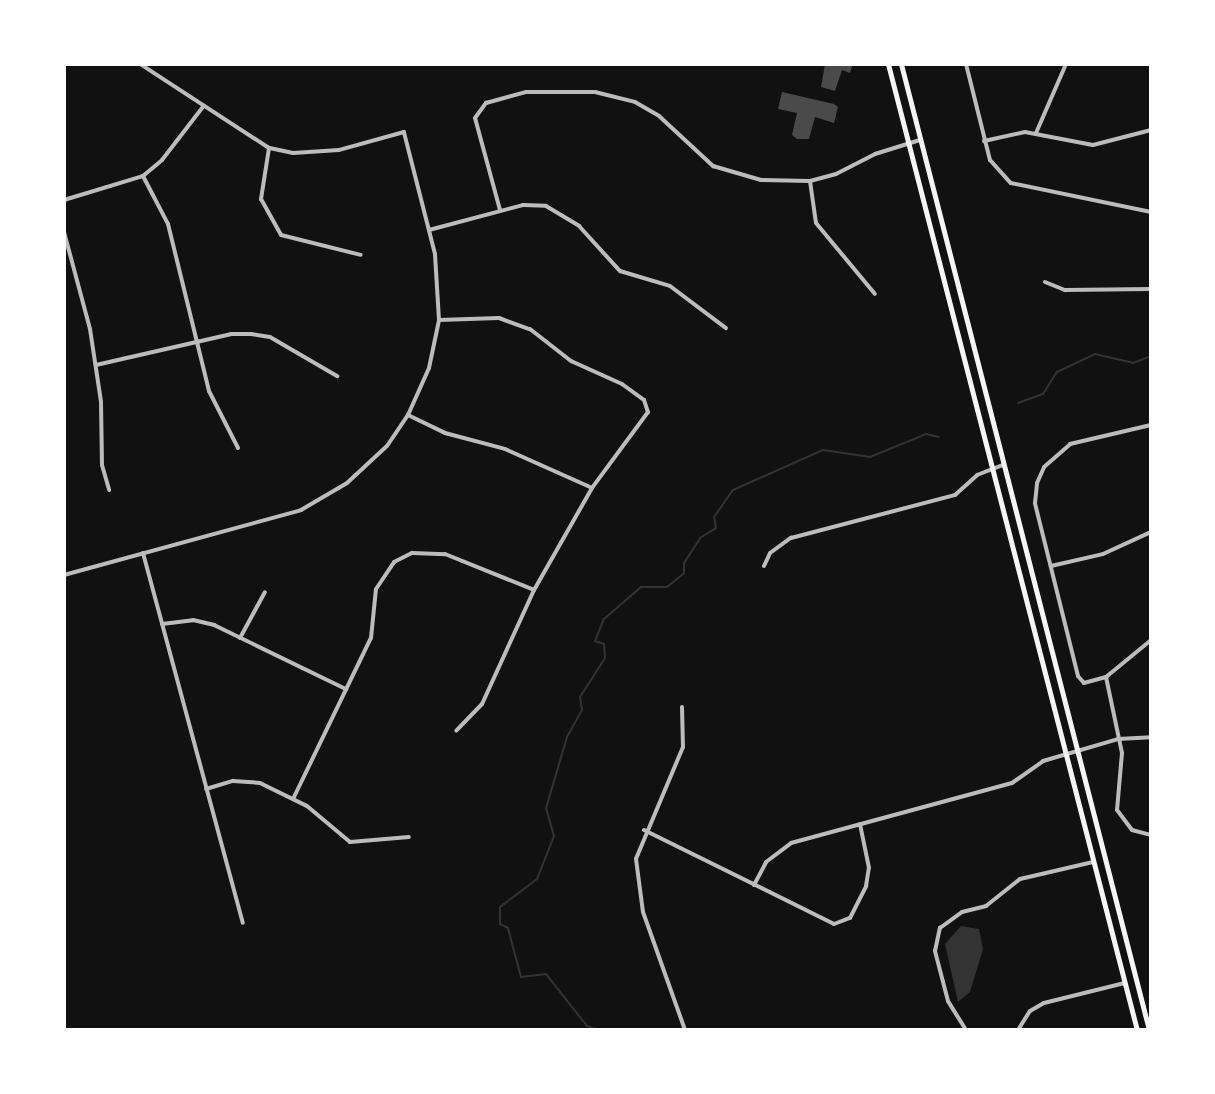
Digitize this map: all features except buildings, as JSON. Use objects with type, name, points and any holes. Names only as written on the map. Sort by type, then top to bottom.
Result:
[{"type":"main road","points":[[888,64],[1137,1030]]},
{"type":"main road","points":[[901,64],[1149,1030]]},
{"type":"main road","points":[[1018,573],[1031,570]]},
{"type":"main road","points":[[1094,862],[1105,858]]},
{"type":"street","points":[[64,575],[301,510],[372,462],[408,415],[429,368],[439,320],[429,230],[404,132],[339,150],[293,153],[269,148],[202,108],[140,64]]},
{"type":"street","points":[[966,64],[984,141],[1000,173],[1021,189],[1151,212]]},
{"type":"street","points":[[1036,133],[1066,64]]},
{"type":"street","points":[[500,210],[475,118],[478,109],[526,92],[557,89],[635,102],[659,116],[698,156],[728,173],[810,181],[920,140]]},
{"type":"street","points":[[64,200],[143,176],[162,160],[202,108]]},
{"type":"street","points":[[984,141],[1036,133],[1093,145],[1151,130]]},
{"type":"street","points":[[269,148],[261,199],[281,235],[361,255]]},
{"type":"street","points":[[143,176],[168,224],[200,342],[209,391],[238,448]]},
{"type":"street","points":[[810,181],[816,223],[875,294]]},
{"type":"street","points":[[429,230],[500,210],[546,206],[563,214],[620,271],[670,286],[726,328]]},
{"type":"street","points":[[64,232],[96,365],[102,465],[109,490]]},
{"type":"street","points":[[1045,282],[1065,290],[1151,289]]},
{"type":"street","points":[[439,320],[516,323],[571,361],[622,384],[644,400],[648,412],[592,488],[534,590],[482,704],[456,731]]},
{"type":"street","points":[[96,365],[231,334],[270,337],[337,376]]},
{"type":"street","points":[[408,415],[445,433],[505,449],[592,488]]},
{"type":"street","points":[[1151,425],[1070,444],[1044,467],[1035,503],[1078,676],[1084,683],[1106,677],[1151,640]]},
{"type":"street","points":[[764,566],[770,553],[791,538],[955,495],[977,475],[1003,465]]},
{"type":"street","points":[[1051,566],[1103,554],[1151,532]]},
{"type":"street","points":[[143,553],[243,923]]},
{"type":"street","points":[[294,797],[371,638],[376,589],[394,562],[412,553],[445,554],[534,590]]},
{"type":"street","points":[[240,638],[265,592]]},
{"type":"street","points":[[162,624],[193,620],[240,638],[346,689]]},
{"type":"street","points":[[1106,677],[1122,762],[1115,795],[1117,810],[1132,830],[1151,835]]},
{"type":"street","points":[[682,707],[683,747],[644,830],[636,882],[685,1030]]},
{"type":"street","points":[[754,885],[766,862],[784,847],[1012,783],[1043,761],[1118,739],[1151,737]]},
{"type":"street","points":[[206,789],[245,781],[294,797],[350,842],[409,837]]},
{"type":"street","points":[[644,830],[754,885],[842,923],[850,918],[868,877],[860,824]]},
{"type":"street","points":[[966,1030],[948,1001],[935,951],[940,928],[962,912],[986,906],[1020,879],[1094,862]]},
{"type":"street","points":[[1018,1030],[1030,1011],[1044,1003],[1125,983]]},
{"type":"shaded area","points":[[961,926],[979,929],[983,949],[970,992],[958,1002],[945,944]]},
{"type":"waterway","points":[[1018,403],[1043,394],[1057,372],[1095,354],[1133,363],[1151,356]]},
{"type":"waterway","points":[[597,1030],[587,1026],[546,974],[521,977],[508,928],[500,924],[500,907],[537,879],[554,836],[546,808],[567,737],[582,710],[580,697],[605,658],[604,644],[595,641],[604,619],[641,587],[667,587],[684,573],[684,563],[700,538],[716,528],[714,517],[733,490],[823,450],[870,457],[926,434],[939,437]]}]
